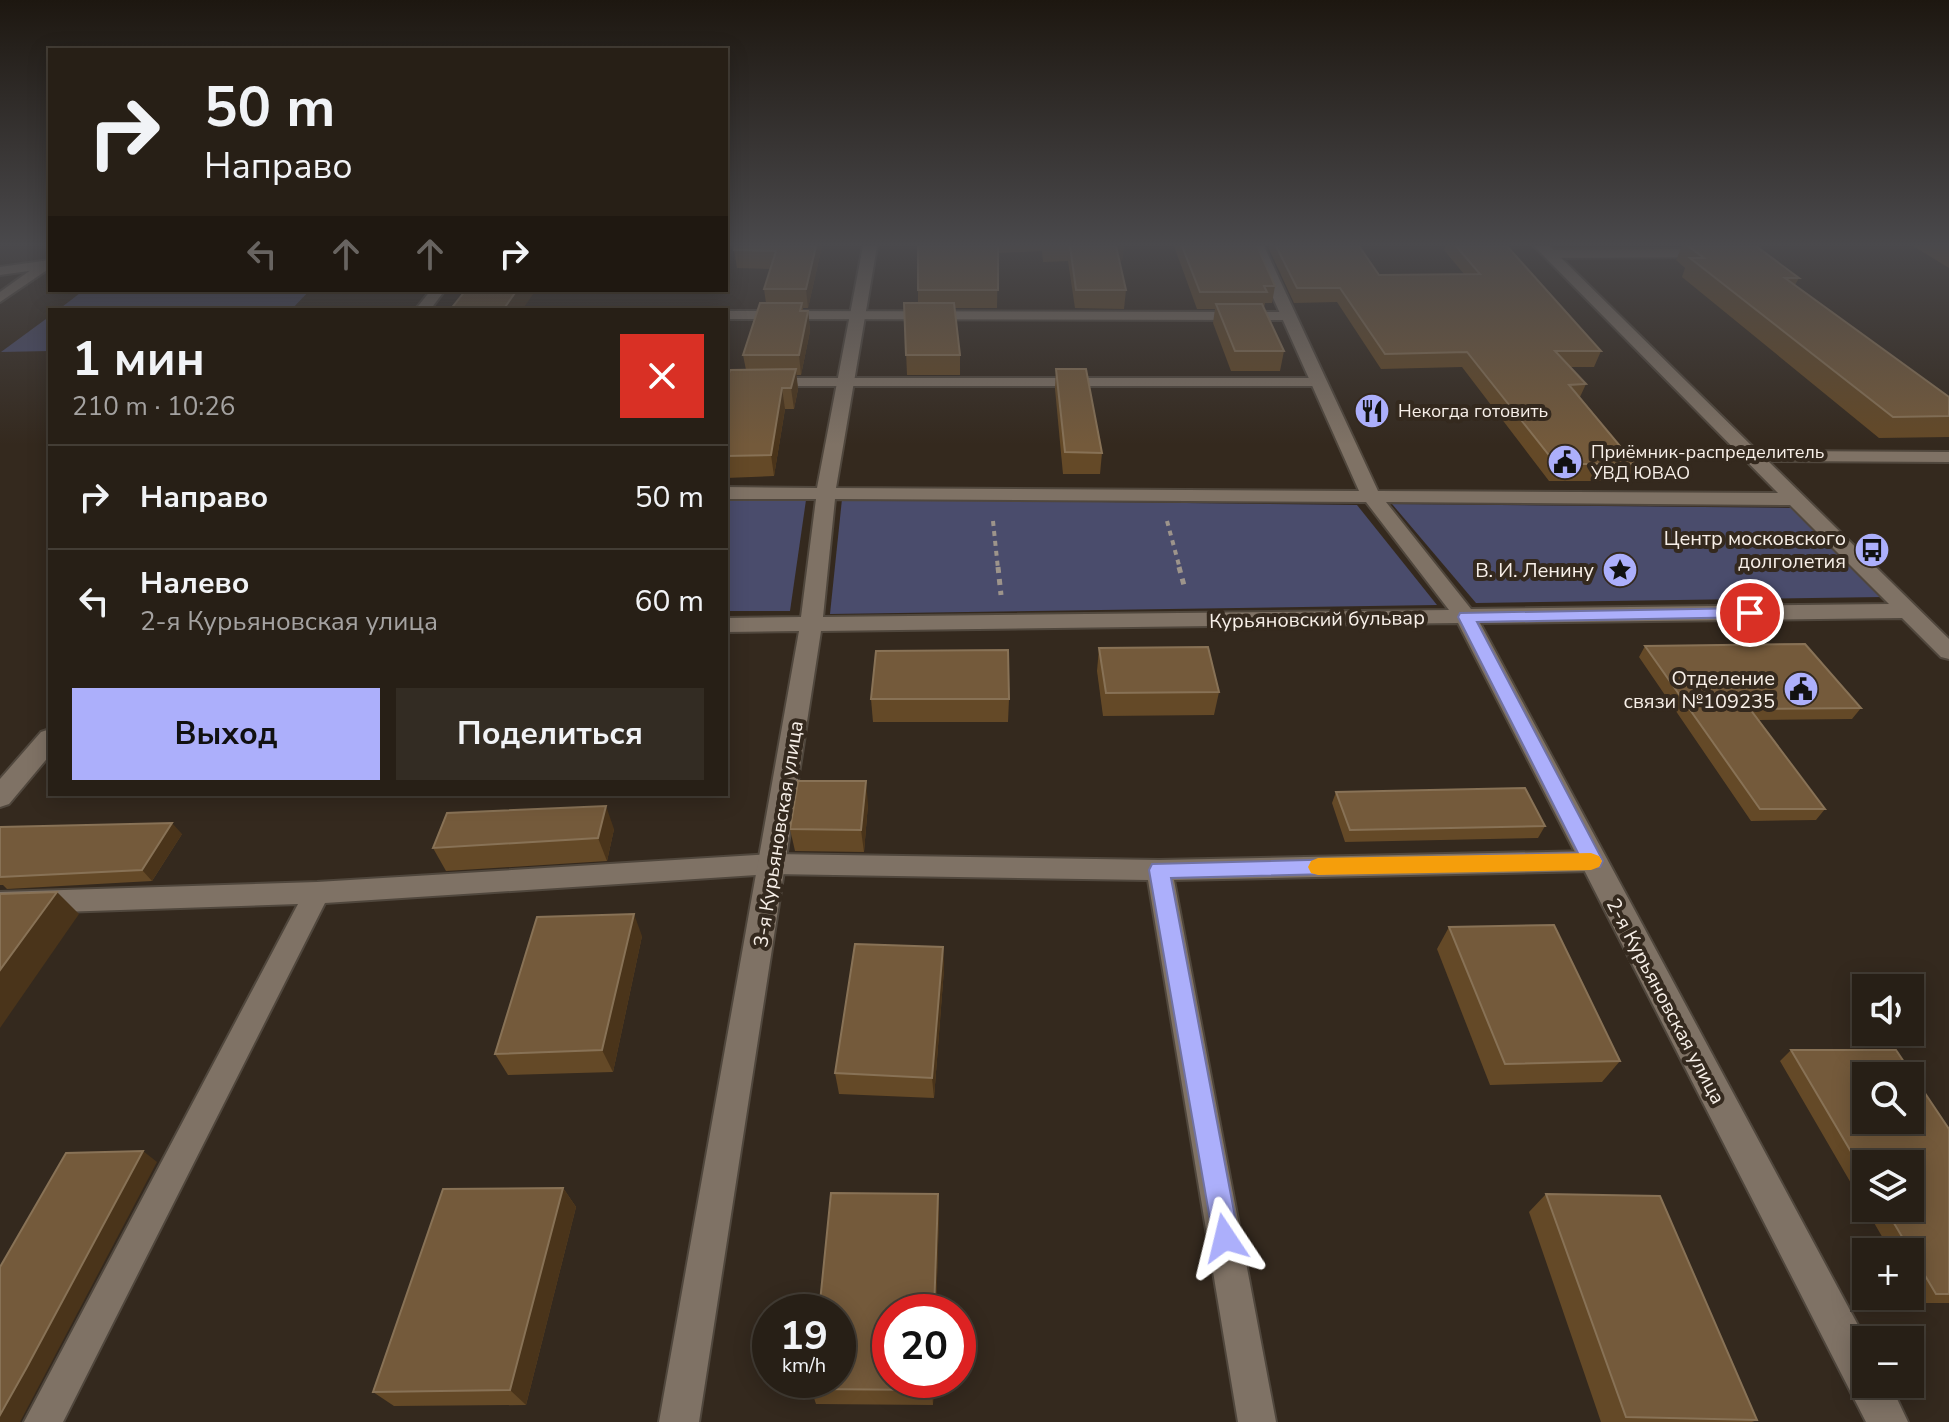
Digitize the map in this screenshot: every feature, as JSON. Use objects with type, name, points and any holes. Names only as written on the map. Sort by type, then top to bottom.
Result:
[{"type":"street","name":"2-я Курьяновская улица","points":[[1287,312],[1370,495],[1466,617],[1852,1354]]},
{"type":"street","points":[[1608,312],[1949,652]]},
{"type":"street","name":"3-я Курьяновская улица","points":[[679,1422],[773,864],[811,625],[826,491],[858,315]]},
{"type":"street","points":[[1755,456],[1949,457]]},
{"type":"street","points":[[728,493],[826,491],[1798,499]]},
{"type":"street","name":"Курьяновский бульвар","points":[[728,625],[1907,611]]},
{"type":"street","points":[[0,797],[48,740]]},
{"type":"street","name":"2-я Курьяновская улица","points":[[1875,1398],[1888,1422]]},
{"type":"lane","points":[[728,315],[1289,316]]},
{"type":"lane","points":[[728,382],[1319,382]]},
{"type":"lane","points":[[0,903],[317,893],[773,864],[1159,870],[1592,861]]},
{"type":"lane","points":[[1159,870],[1257,1422]]},
{"type":"lane","points":[[43,1422],[317,893]]},
{"type":"path","points":[[990,492],[1004,623]]},
{"type":"path","points":[[1160,493],[1193,621]]},
{"type":"shaded area","points":[[48,317],[48,351],[1,352]]},
{"type":"shaded area","points":[[842,499],[1357,505],[1437,605],[830,614]]},
{"type":"shaded area","points":[[806,500],[790,611],[728,611],[728,501]]},
{"type":"shaded area","points":[[1392,504],[1796,508],[1883,597],[1476,603]]},
{"type":"building","points":[[757,312],[808,312],[799,355],[743,355]]},
{"type":"building","points":[[904,312],[955,312],[960,355],[906,355]]},
{"type":"building","points":[[1219,312],[1266,312],[1284,351],[1235,351]]},
{"type":"building","points":[[1357,312],[1566,312],[1601,351],[1555,351],[1586,384],[1569,385],[1635,464],[1556,464],[1467,352],[1385,354]]},
{"type":"building","points":[[1759,312],[1832,312],[1949,397],[1949,416],[1893,417]]},
{"type":"building","points":[[796,369],[791,388],[782,388],[771,455],[728,456],[730,370]]},
{"type":"building","points":[[1056,369],[1086,369],[1102,453],[1065,452]]},
{"type":"building","points":[[1805,644],[1861,708],[1750,709],[1825,809],[1760,809],[1645,646]]},
{"type":"building","points":[[1208,647],[1219,692],[1106,693],[1099,648]]},
{"type":"building","points":[[1008,650],[1009,699],[871,699],[876,651]]},
{"type":"building","points":[[798,781],[866,781],[861,830],[790,829]]},
{"type":"building","points":[[1525,788],[1545,826],[1350,830],[1336,792]]},
{"type":"building","points":[[606,806],[598,838],[433,848],[447,813]]},
{"type":"building","points":[[172,823],[142,870],[0,877],[0,827]]},
{"type":"building","points":[[57,892],[0,970],[0,894]]},
{"type":"building","points":[[634,914],[602,1050],[495,1054],[537,917]]},
{"type":"building","points":[[1554,925],[1620,1061],[1505,1064],[1449,927]]},
{"type":"building","points":[[855,944],[943,947],[932,1078],[835,1073]]},
{"type":"building","points":[[1791,1050],[1896,1050],[1904,1062],[1852,1062],[1852,1134],[1924,1134],[1924,1092],[1949,1129],[1949,1294],[1936,1294],[1924,1274],[1924,1238],[1903,1238],[1893,1222],[1924,1222],[1924,1150],[1852,1150],[1852,1153]]},
{"type":"building","points":[[143,1151],[0,1415],[0,1267],[66,1153]]},
{"type":"building","points":[[563,1188],[510,1390],[373,1392],[443,1189]]},
{"type":"building","points":[[831,1193],[938,1194],[935,1294],[872,1294],[872,1390],[856,1389],[856,1294],[821,1294]]},
{"type":"building","points":[[1546,1194],[1660,1196],[1757,1420],[1626,1417]]},
{"type":"slow traffic","points":[[1318,867],[1591,861]]},
{"type":"place","name":"Некогда готовить","points":[[1372,411]]},
{"type":"place","name":"Приёмник-распределитель УВД ЮВАО","points":[[1565,462]]},
{"type":"place","name":"Центр московского долголетия","points":[[1872,550]]},
{"type":"place","name":"В. И. Ленину","points":[[1620,570]]},
{"type":"place","name":"Отделение связи №109235","points":[[1801,689]]},
{"type":"route","points":[[1225,1238],[1159,870],[1592,861],[1466,617],[1750,613]]}]
